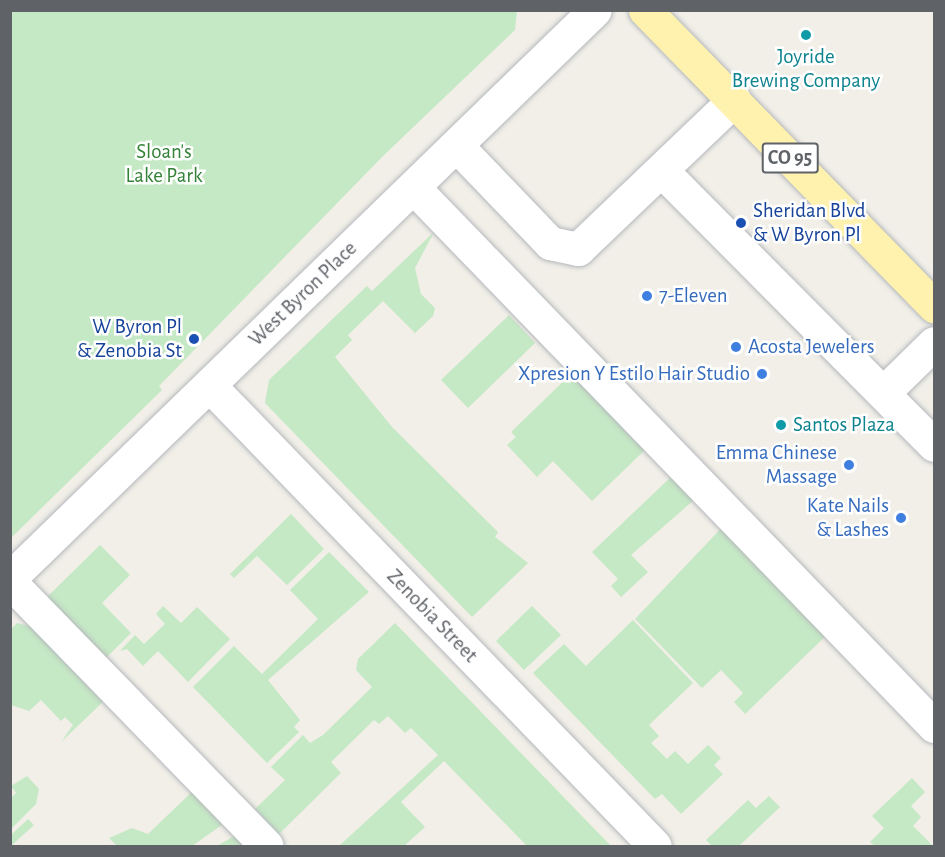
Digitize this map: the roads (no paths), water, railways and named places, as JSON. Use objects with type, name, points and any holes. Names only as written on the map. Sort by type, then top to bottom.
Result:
[{"type":"main road","name":"CO 95","points":[[645,10],[934,306]]},
{"type":"street","name":"West Byron Place","points":[[10,580],[595,10]]},
{"type":"street","points":[[456,145],[550,243],[568,250],[587,244],[734,100]]},
{"type":"street","points":[[662,171],[934,445]]},
{"type":"street","points":[[413,187],[934,726]]},
{"type":"street","points":[[883,393],[934,343]]},
{"type":"street","name":"Zenobia Street","points":[[208,386],[655,846]]},
{"type":"street","points":[[10,580],[267,846]]},
{"type":"place","name":"Joyride Brewing Company","points":[[806,35]]},
{"type":"place","name":"Sheridan Blvd & W Byron Pl","points":[[741,223]]},
{"type":"place","name":"7-Eleven","points":[[647,296]]},
{"type":"place","name":"W Byron Pl & Zenobia St","points":[[194,339]]},
{"type":"place","name":"Acosta Jewelers","points":[[736,347]]},
{"type":"place","name":"Xpresion Y Estilo Hair Studio","points":[[762,374]]},
{"type":"place","name":"Santos Plaza","points":[[781,425]]},
{"type":"place","name":"Emma Chinese Massage","points":[[849,465]]},
{"type":"place","name":"Kate Nails & Lashes","points":[[901,518]]},
{"type":"park label","name":"Sloan's Lake Park","points":[[164,164]]}]
